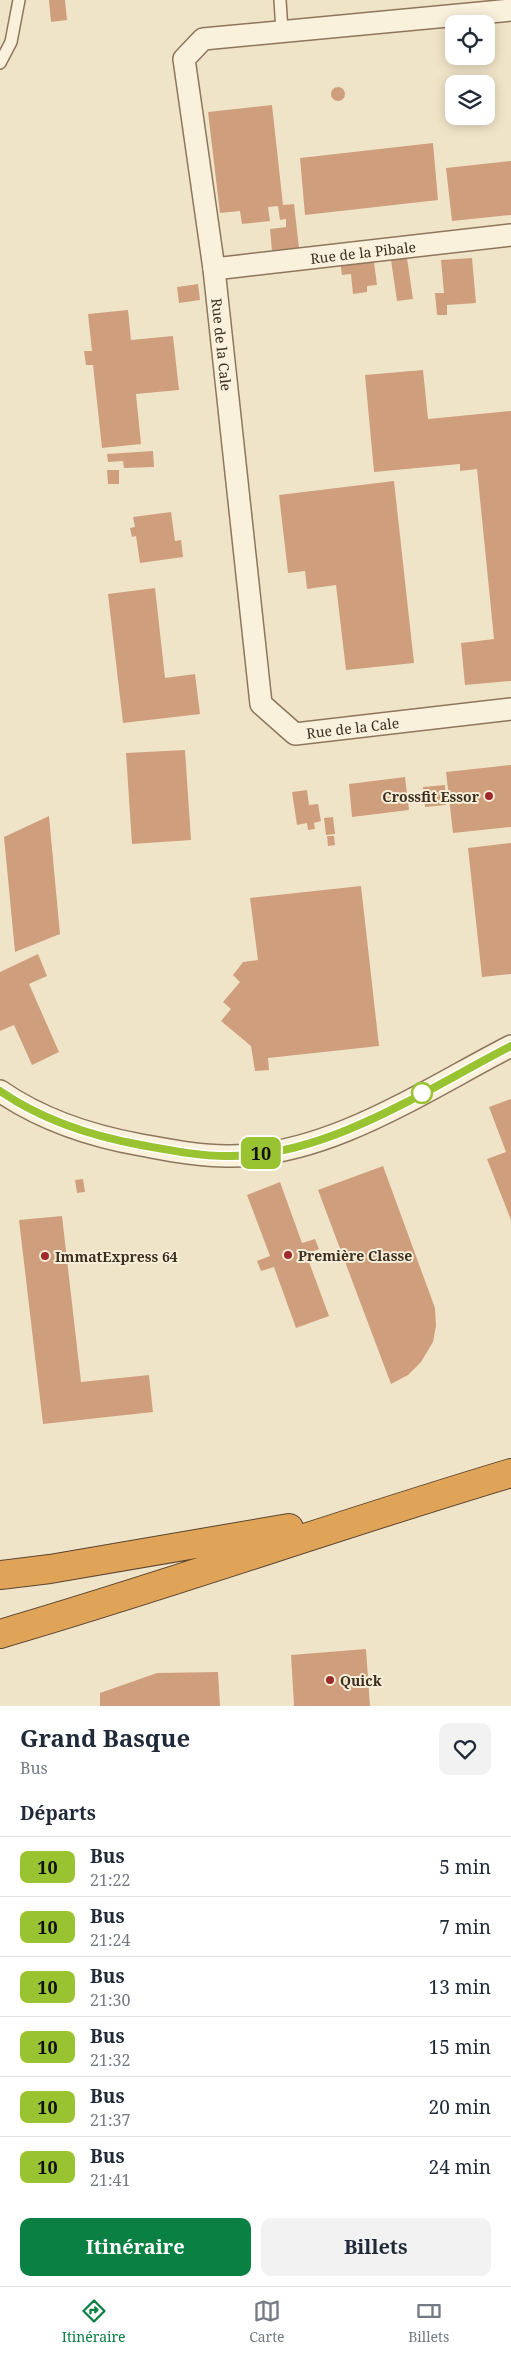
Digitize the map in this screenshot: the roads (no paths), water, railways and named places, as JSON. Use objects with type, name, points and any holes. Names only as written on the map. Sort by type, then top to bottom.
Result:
[{"type":"highway","points":[[0,1634],[85,1609],[382,1512],[511,1473]]},
{"type":"highway","points":[[0,1575],[50,1569],[382,1512]]},
{"type":"highway","points":[[0,1648],[85,1609]]},
{"type":"street","name":"Rue de la Cale","points":[[511,10],[203,39],[184,59],[214,268],[261,704],[295,734],[511,709]]},
{"type":"street","name":"Rue de la Pibale","points":[[214,268],[511,235]]},
{"type":"street","points":[[0,1091],[53,1121],[113,1140],[186,1153],[228,1156],[275,1152],[332,1136],[381,1115],[511,1046]]},
{"type":"lane","points":[[0,63],[11,42],[20,0]]},
{"type":"lane","points":[[280,0],[282,32]]},
{"type":"place","name":"Crossfit Essor","points":[[489,796]]},
{"type":"place","name":"Première Classe","points":[[288,1255]]},
{"type":"place","name":"ImmatExpress 64","points":[[45,1256]]},
{"type":"place","name":"Quick","points":[[330,1680]]}]
